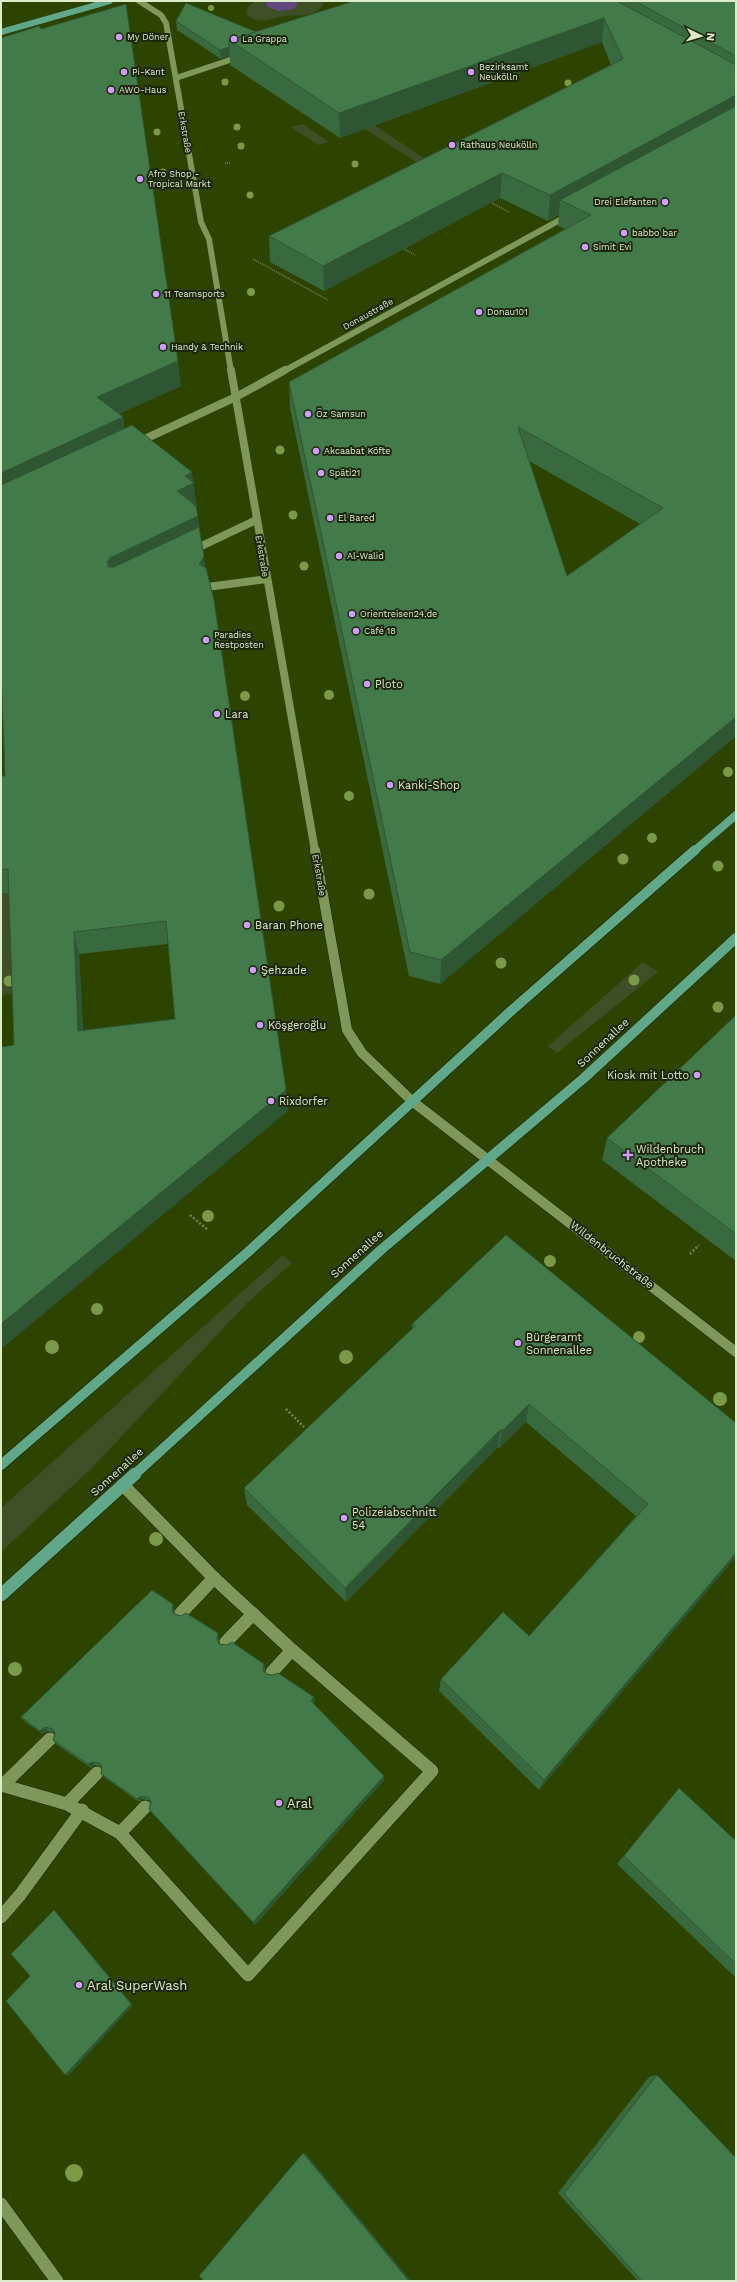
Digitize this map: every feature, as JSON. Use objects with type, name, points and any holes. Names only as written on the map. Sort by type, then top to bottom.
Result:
[{"type":"main road","points":[[1,32],[110,1]]},
{"type":"main road","points":[[1,1465],[248,1252],[412,1100],[511,1011],[736,815]]},
{"type":"main road","name":"Sonnenallee","points":[[1,1595],[382,1249],[584,1078],[736,938]]},
{"type":"street","name":"Erkstraße","points":[[139,1],[161,15],[166,23],[201,222],[209,239],[256,520],[347,1030],[362,1054],[412,1100],[488,1159]]},
{"type":"street","points":[[176,78],[246,55]]},
{"type":"street","name":"Donaustraße","points":[[128,447],[236,397],[574,212]]},
{"type":"street","points":[[187,553],[256,520]]},
{"type":"street","points":[[207,587],[267,579]]},
{"type":"street","name":"Wildenbruchstraße","points":[[488,1159],[736,1352]]},
{"type":"street","points":[[2,1785],[67,1804],[82,1810],[120,1833],[248,1975],[432,1771],[292,1650],[214,1578],[123,1484]]},
{"type":"street","points":[[181,1613],[214,1578]]},
{"type":"street","points":[[226,1642],[253,1614]]},
{"type":"street","points":[[272,1672],[292,1650]]},
{"type":"street","points":[[2,1785],[50,1740]]},
{"type":"street","points":[[67,1804],[97,1773]]},
{"type":"street","points":[[120,1833],[145,1806]]},
{"type":"street","points":[[1,1917],[20,1896],[82,1810]]},
{"type":"street","points":[[1,2204],[57,2281]]},
{"type":"path","points":[[225,163],[230,163]]},
{"type":"path","points":[[492,203],[512,213]]},
{"type":"path","points":[[404,249],[415,255]]},
{"type":"path","points":[[253,259],[328,300]]},
{"type":"path","points":[[288,1025],[297,1024]]},
{"type":"path","points":[[190,1214],[208,1230]]},
{"type":"path","points":[[690,1254],[699,1245]]},
{"type":"path","points":[[286,1409],[304,1427]]},
{"type":"green space","points":[[255,1],[323,1],[323,4],[317,11],[312,13],[265,20],[255,20],[246,14],[248,7]]},
{"type":"green space","points":[[303,124],[329,142],[318,145],[291,127]]},
{"type":"green space","points":[[374,125],[433,164],[424,167],[365,129]]},
{"type":"green space","points":[[15,892],[19,993],[1,995],[1,894]]},
{"type":"green space","points":[[643,962],[658,972],[557,1053],[548,1046]]},
{"type":"green space","points":[[283,1255],[292,1263],[247,1303],[92,1468],[1,1552],[1,1508]]},
{"type":"shaded area","points":[[269,1],[296,1],[298,3],[294,9],[278,11],[268,7],[266,4]]},
{"type":"building","points":[[354,1],[617,1],[736,65],[736,95],[550,195],[502,173],[323,266],[269,236],[623,59],[604,18],[339,113],[229,40]]},
{"type":"building","points":[[635,1],[736,1],[736,56]]},
{"type":"building","points":[[186,3],[256,32],[229,40],[229,47],[220,50],[176,21]]},
{"type":"building","points":[[126,4],[178,361],[97,397],[123,417],[1,473],[1,38],[39,26],[41,29]]},
{"type":"building","points":[[736,106],[736,717],[441,960],[410,952],[289,382],[591,215],[560,200]],"holes":[[[518,427],[663,508],[567,576]]]},
{"type":"building","points":[[132,425],[192,472],[185,476],[194,483],[177,491],[196,506],[198,516],[110,558],[107,562],[109,567],[114,567],[199,527],[204,557],[199,564],[206,568],[214,600],[286,1090],[1,1324],[1,1047],[14,1045],[8,869],[1,870],[1,776],[5,776],[1,667],[1,485]],"holes":[[[166,921],[175,1019],[78,1031],[74,932]]]},
{"type":"building","points":[[736,1015],[736,1234],[607,1138]]},
{"type":"building","name":"Polizeiabschnitt 54","points":[[506,1235],[736,1423],[736,1553],[544,1780],[441,1679],[503,1612],[529,1636],[648,1504],[529,1404],[502,1431],[501,1429],[345,1588],[244,1488],[415,1326],[412,1324]]},
{"type":"building","points":[[152,1590],[173,1604],[172,1610],[174,1614],[181,1616],[186,1613],[218,1633],[217,1639],[219,1644],[227,1645],[232,1642],[264,1664],[263,1670],[266,1674],[273,1675],[278,1673],[314,1697],[311,1701],[384,1776],[253,1922],[149,1809],[151,1802],[149,1798],[141,1796],[137,1799],[101,1774],[102,1768],[100,1763],[93,1762],[88,1764],[53,1740],[55,1734],[53,1729],[45,1727],[40,1731],[21,1717]]},
{"type":"building","points":[[679,1788],[736,1841],[736,1964],[624,1856]]},
{"type":"building","name":"Aral SuperWash","points":[[54,1910],[131,2004],[65,2075],[6,2001],[30,1976],[11,1954]]},
{"type":"building","points":[[657,2075],[736,2158],[736,2281],[642,2281],[564,2194]]},
{"type":"building","points":[[303,2153],[409,2281],[204,2281],[199,2276]]},
{"type":"place","name":"My Döner","points":[[119,37]]},
{"type":"place","name":"La Grappa","points":[[234,39]]},
{"type":"place","name":"Pi-Kant","points":[[124,72]]},
{"type":"place","name":"Bezirksamt Neukölln","points":[[471,72]]},
{"type":"place","name":"AWO-Haus","points":[[111,90]]},
{"type":"place","name":"Rathaus Neukölln","points":[[452,145]]},
{"type":"place","name":"Afro Shop - Tropical Markt","points":[[140,179]]},
{"type":"place","name":"Drei Elefanten","points":[[665,202]]},
{"type":"place","name":"babbo bar","points":[[624,233]]},
{"type":"place","name":"Simit Evi","points":[[585,247]]},
{"type":"place","name":"11 Teamsports","points":[[156,294]]},
{"type":"place","name":"Donau101","points":[[479,312]]},
{"type":"place","name":"Handy & Technik","points":[[163,347]]},
{"type":"place","name":"Öz Samsun","points":[[308,414]]},
{"type":"place","name":"Akcaabat Köfte","points":[[316,451]]},
{"type":"place","name":"Späti21","points":[[321,473]]},
{"type":"place","name":"El Bared","points":[[330,518]]},
{"type":"place","name":"Al-Walid","points":[[339,556]]},
{"type":"place","name":"Orientreisen24.de","points":[[352,614]]},
{"type":"place","name":"Café 18","points":[[356,631]]},
{"type":"place","name":"Paradies Restposten","points":[[206,640]]},
{"type":"place","name":"Ploto","points":[[367,684]]},
{"type":"place","name":"Lara","points":[[217,714]]},
{"type":"place","name":"Kanki-Shop","points":[[390,785]]},
{"type":"place","name":"Baran Phone","points":[[247,925]]},
{"type":"place","name":"Şehzade","points":[[253,970]]},
{"type":"place","name":"Köşgeroğlu","points":[[260,1025]]},
{"type":"place","name":"Kiosk mit Lotto","points":[[697,1075]]},
{"type":"place","name":"Rixdorfer","points":[[271,1101]]},
{"type":"place","name":"Wildenbruch Apotheke","points":[[628,1155]]},
{"type":"place","name":"Bürgeramt Sonnenallee","points":[[518,1343]]},
{"type":"place","name":"Polizeiabschnitt 54","points":[[344,1518]]},
{"type":"place","name":"Aral","points":[[279,1803]]},
{"type":"place","name":"Aral SuperWash","points":[[79,1985]]}]
